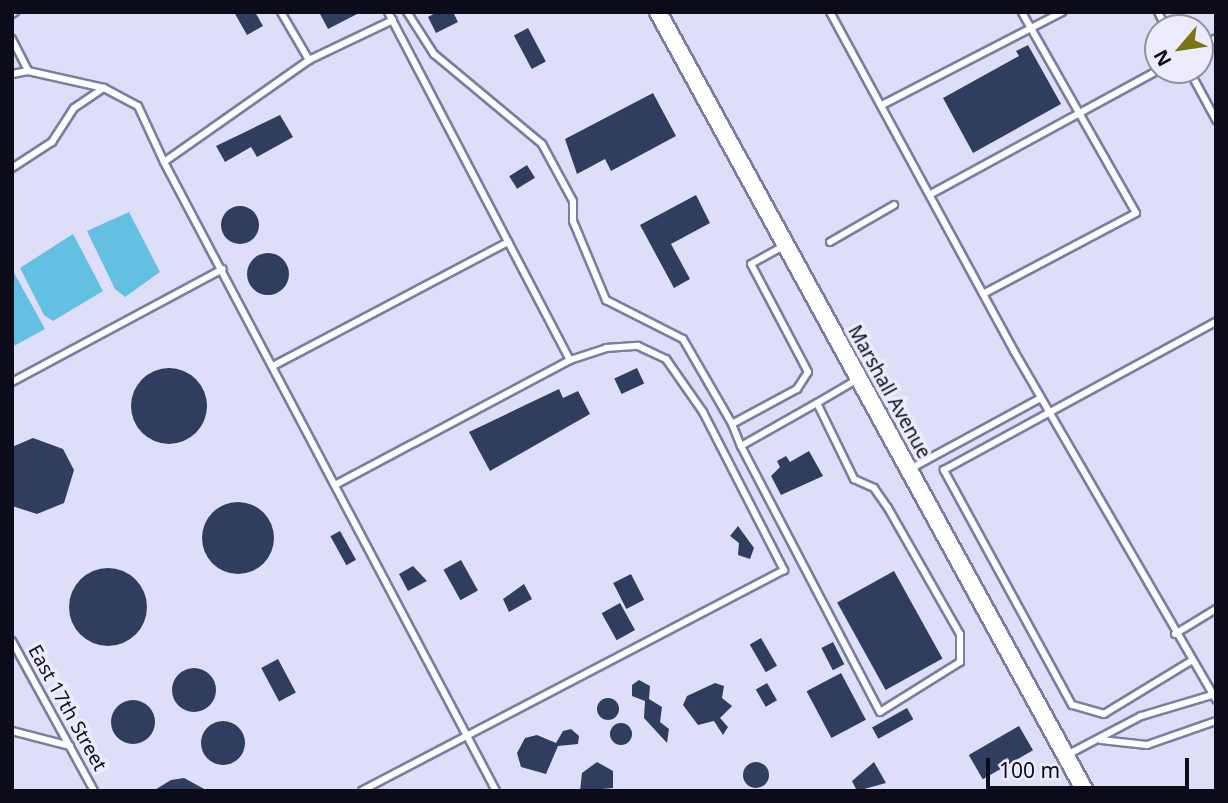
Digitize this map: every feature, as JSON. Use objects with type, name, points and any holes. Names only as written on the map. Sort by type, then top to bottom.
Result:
[{"type":"street","name":"Marshall Avenue","points":[[658,12],[1085,791]]},
{"type":"lane","points":[[281,12],[309,60]]},
{"type":"lane","points":[[388,12],[570,360]]},
{"type":"lane","points":[[407,12],[434,54],[542,144],[573,201],[573,221],[606,300],[683,339],[732,424],[880,712],[960,662],[960,634],[888,508],[874,488],[854,479],[817,402]]},
{"type":"lane","points":[[830,12],[1049,413],[1175,634],[1215,696],[1141,716],[1101,740],[1065,755]]},
{"type":"lane","points":[[983,294],[1136,212],[1082,111],[1022,12]]},
{"type":"lane","points":[[882,105],[1062,12]]},
{"type":"lane","points":[[164,162],[309,60],[393,20]]},
{"type":"lane","points":[[12,39],[28,71]]},
{"type":"lane","points":[[12,74],[28,71],[104,88],[138,106],[164,162],[223,269],[496,791]]},
{"type":"lane","points":[[931,194],[1144,78]]},
{"type":"lane","points":[[1197,84],[1216,120]]},
{"type":"lane","points":[[12,168],[52,142],[74,108],[104,88]]},
{"type":"lane","points":[[830,242],[894,205]]},
{"type":"lane","points":[[273,366],[508,242]]},
{"type":"lane","points":[[732,424],[797,389],[808,372],[751,264],[785,245]]},
{"type":"lane","points":[[12,382],[223,269]]},
{"type":"lane","points":[[1191,661],[1104,714],[1072,705],[944,471],[1216,322]]},
{"type":"lane","points":[[335,485],[570,360],[606,348],[638,346],[666,359],[703,412],[783,570],[362,791]]},
{"type":"lane","points":[[741,446],[858,379]]},
{"type":"lane","points":[[908,470],[1041,398]]},
{"type":"lane","points":[[1175,634],[1216,609]]},
{"type":"lane","name":"East 17th Street","points":[[12,641],[94,791]]},
{"type":"lane","points":[[1101,740],[1147,745],[1216,721]]},
{"type":"lane","points":[[12,730],[70,746]]},
{"type":"water","points":[[129,212],[160,272],[125,297],[115,289],[87,231]]},
{"type":"water","points":[[73,234],[103,291],[53,321],[44,315],[20,268]]},
{"type":"water","points":[[12,269],[45,329],[12,347]]},
{"type":"building","points":[[234,12],[255,12],[263,26],[247,35]]},
{"type":"building","points":[[319,12],[361,12],[328,29]]},
{"type":"building","points":[[437,12],[453,12],[458,22],[436,33],[428,17]]},
{"type":"building","points":[[528,28],[546,62],[532,69],[514,36]]},
{"type":"building","points":[[1028,45],[1061,104],[973,153],[943,98],[1019,56],[1016,51]]},
{"type":"building","points":[[653,93],[676,136],[611,171],[605,159],[577,174],[565,139]]},
{"type":"building","points":[[280,115],[293,137],[257,157],[251,147],[225,162],[216,146]]},
{"type":"building","points":[[527,165],[535,178],[517,189],[509,176]]},
{"type":"building","points":[[696,195],[710,223],[671,244],[690,279],[674,288],[640,225]]},
{"type":"building","points":[[240,206],[253,212],[259,225],[253,238],[240,244],[227,238],[221,225],[227,212]]},
{"type":"building","points":[[268,253],[283,259],[289,274],[283,289],[268,295],[253,289],[247,274],[253,259]]},
{"type":"building","points":[[169,368],[183,371],[196,379],[204,392],[207,406],[204,420],[196,433],[183,441],[169,444],[155,441],[142,433],[134,420],[131,406],[134,392],[142,379],[155,371]]},
{"type":"building","points":[[637,368],[644,383],[622,394],[614,379]]},
{"type":"building","points":[[559,389],[563,398],[578,391],[590,414],[490,471],[469,432]]},
{"type":"building","points":[[33,438],[63,449],[74,470],[64,503],[37,514],[12,506],[12,447]]},
{"type":"building","points":[[809,451],[823,476],[781,495],[771,476],[780,467],[777,461],[786,456],[790,462]]},
{"type":"building","points":[[238,502],[258,508],[268,518],[274,538],[268,558],[258,568],[238,574],[218,568],[208,558],[202,538],[208,518],[218,508]]},
{"type":"building","points":[[738,526],[754,548],[750,559],[738,555],[739,543],[730,536]]},
{"type":"building","points":[[340,531],[356,560],[346,565],[330,536]]},
{"type":"building","points":[[461,560],[478,591],[460,600],[444,570]]},
{"type":"building","points":[[413,566],[427,581],[408,591],[399,574]]},
{"type":"building","points":[[100,568],[116,568],[130,574],[141,585],[147,599],[147,615],[141,629],[130,640],[116,646],[100,646],[86,640],[75,629],[69,615],[69,599],[75,585],[86,574]]},
{"type":"building","points":[[894,571],[942,658],[886,690],[837,603]]},
{"type":"building","points":[[631,574],[644,600],[626,609],[613,583]]},
{"type":"building","points":[[524,584],[532,599],[509,612],[503,599]]},
{"type":"building","points":[[620,603],[635,630],[617,640],[602,613]]},
{"type":"building","points":[[761,638],[777,666],[766,672],[750,644]]},
{"type":"building","points":[[833,642],[844,664],[833,670],[821,648]]},
{"type":"building","points":[[278,659],[296,693],[279,701],[261,668]]},
{"type":"building","points":[[194,668],[210,674],[216,690],[210,706],[194,712],[178,706],[172,690],[178,674]]},
{"type":"building","points":[[841,673],[866,720],[831,738],[807,691]]},
{"type":"building","points":[[639,680],[650,686],[649,699],[662,707],[660,722],[669,729],[667,743],[644,718],[645,701],[632,696],[632,685]]},
{"type":"building","points":[[715,683],[724,686],[722,698],[732,706],[720,718],[728,727],[723,735],[714,721],[698,725],[683,705],[687,696]]},
{"type":"building","points":[[767,683],[777,700],[766,707],[756,690]]},
{"type":"building","points":[[608,698],[616,701],[619,709],[616,717],[608,720],[600,717],[597,709],[600,701]]},
{"type":"building","points":[[133,700],[142,701],[149,706],[154,713],[154,731],[149,738],[142,743],[133,744],[124,743],[117,738],[112,731],[111,722],[112,713],[117,706],[124,701]]},
{"type":"building","points":[[907,708],[913,719],[878,739],[872,727]]},
{"type":"building","points":[[223,721],[238,728],[245,743],[238,758],[223,765],[208,758],[201,743],[208,728]]},
{"type":"building","points":[[621,723],[629,726],[632,734],[629,742],[621,745],[613,742],[610,734],[613,726]]},
{"type":"building","points":[[1019,726],[1033,750],[983,779],[969,755]]},
{"type":"building","points":[[571,729],[579,736],[578,744],[558,746],[546,774],[521,767],[517,753],[525,738],[537,735],[556,743],[563,731]]},
{"type":"building","points":[[597,762],[613,771],[613,788],[580,791],[582,773]]},
{"type":"building","points":[[756,762],[765,766],[769,775],[765,784],[756,788],[747,784],[743,775],[747,766]]},
{"type":"building","points":[[874,762],[886,783],[857,791],[852,781]]},
{"type":"building","points":[[184,778],[208,791],[153,791],[171,780]]}]
